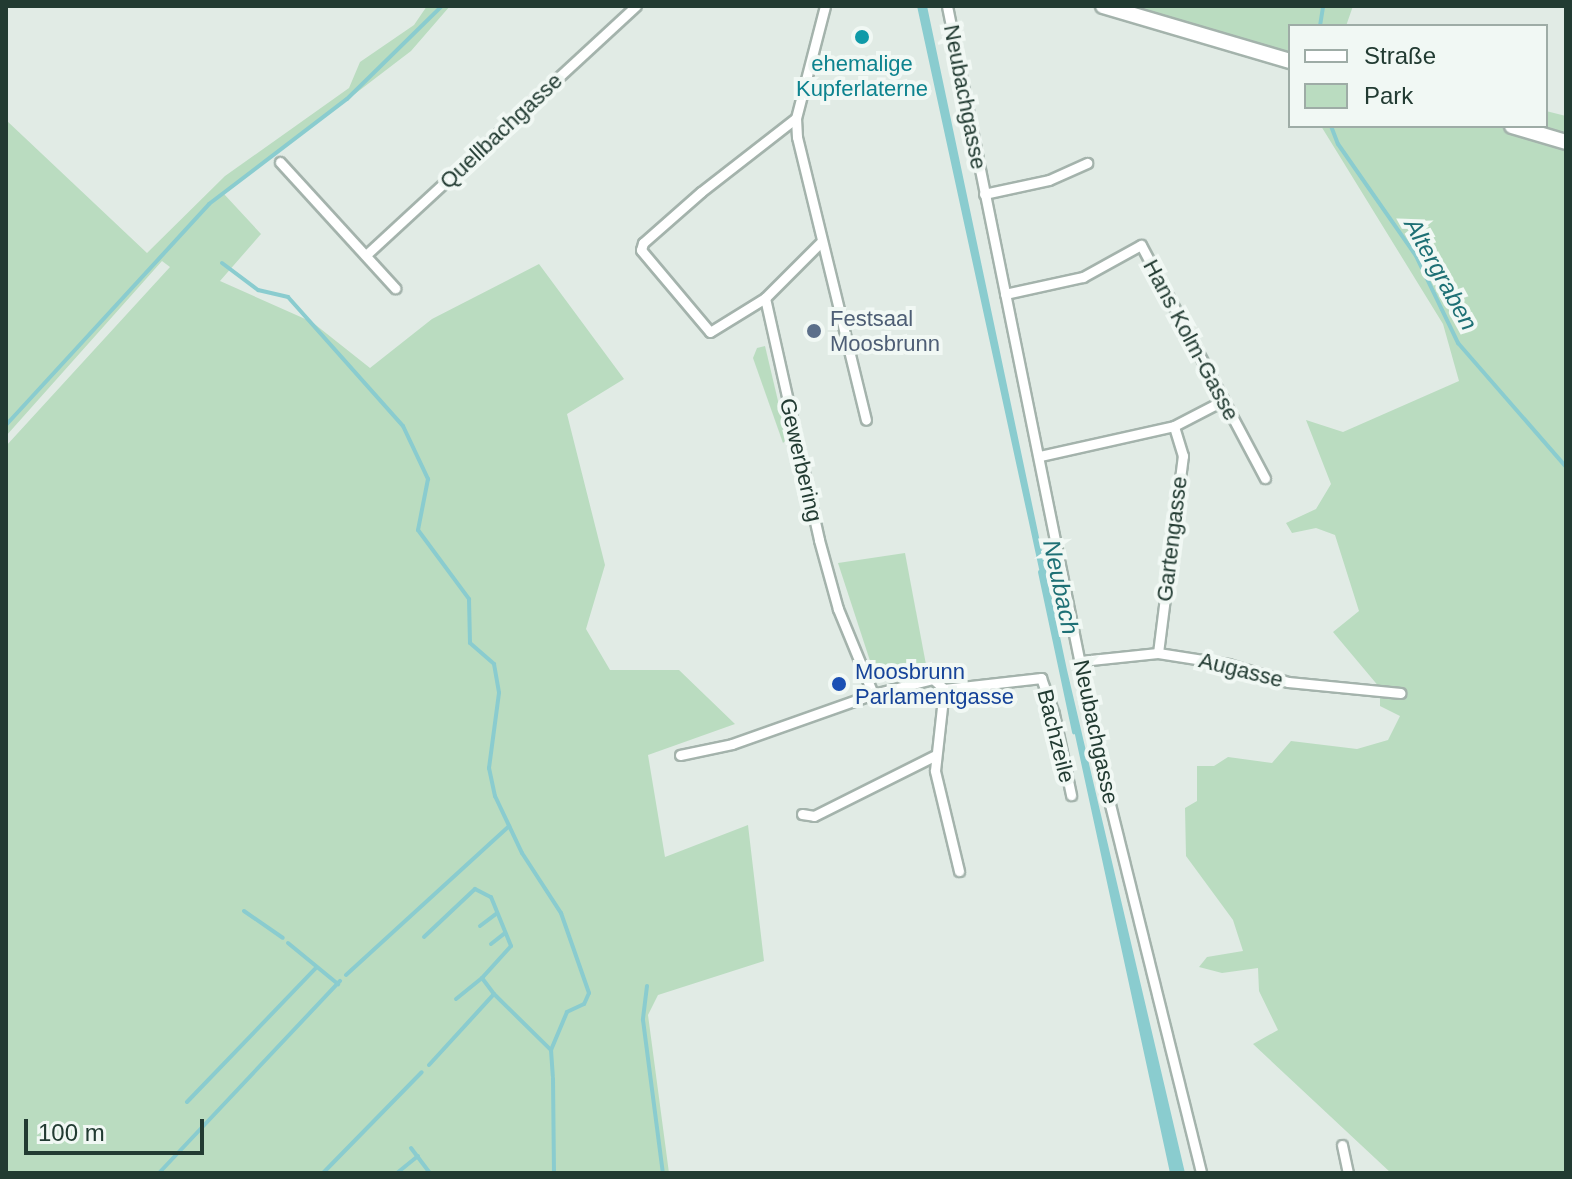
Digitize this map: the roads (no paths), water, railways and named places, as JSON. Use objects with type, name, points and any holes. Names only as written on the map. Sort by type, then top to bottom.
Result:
[{"type":"main road","points":[[1103,6],[1288,60]]},
{"type":"main road","points":[[1519,128],[1566,142]]},
{"type":"street","name":"Quellbachgasse","points":[[366,255],[636,6]]},
{"type":"street","points":[[825,6],[796,118],[821,242],[866,420]]},
{"type":"street","name":"Neubachgasse","points":[[947,6],[1101,768],[1201,1173]]},
{"type":"street","points":[[796,118],[643,243],[641,250],[710,332],[765,298],[821,242]]},
{"type":"street","points":[[280,162],[395,288]]},
{"type":"street","points":[[984,194],[1049,180],[1087,163]]},
{"type":"street","name":"Hans Kolm-Gasse","points":[[1005,294],[1083,277],[1141,245],[1265,478]]},
{"type":"street","name":"Gewerbering","points":[[765,298],[819,540],[838,609],[873,694]]},
{"type":"street","points":[[1040,456],[1174,426],[1224,400]]},
{"type":"street","name":"Gartengasse","points":[[1158,653],[1183,456],[1174,426]]},
{"type":"street","name":"Augasse","points":[[1081,661],[1158,653],[1211,660],[1288,682],[1400,693]]},
{"type":"street","name":"Bachzeile","points":[[944,689],[1041,678],[1054,714],[1071,795]]},
{"type":"street","points":[[680,755],[732,744],[873,694],[933,679],[944,689],[935,771],[959,871]]},
{"type":"street","points":[[802,814],[814,816],[936,755]]},
{"type":"street","points":[[1342,1145],[1348,1173]]},
{"type":"water","points":[[917,6],[927,6],[1067,670],[1185,1173],[1170,1173]]},
{"type":"waterway","points":[[6,425],[209,204],[347,99],[442,6]]},
{"type":"waterway","name":"Altergraben","points":[[1320,24],[1323,6]]},
{"type":"waterway","name":"Altergraben","points":[[1332,128],[1338,144],[1416,256],[1458,343],[1566,467]]},
{"type":"waterway","points":[[222,263],[258,290],[288,297],[403,426],[428,479],[418,530],[469,599],[470,643],[494,664],[499,693],[489,768],[495,796],[522,853],[561,913],[589,993],[584,1004],[567,1012],[551,1050],[553,1076]]},
{"type":"waterway","name":"Neubach","points":[[1040,572],[1074,732]]},
{"type":"waterway","points":[[346,975],[509,826]]},
{"type":"waterway","points":[[424,937],[475,889],[491,897],[511,946],[482,978]]},
{"type":"waterway","points":[[244,911],[283,938]]},
{"type":"waterway","points":[[480,926],[497,913]]},
{"type":"waterway","points":[[491,944],[505,933]]},
{"type":"waterway","points":[[288,943],[338,984]]},
{"type":"waterway","points":[[187,1102],[316,968]]},
{"type":"waterway","points":[[456,999],[482,978],[494,994]]},
{"type":"waterway","points":[[159,1173],[340,981]]},
{"type":"waterway","points":[[647,986],[643,1020],[663,1173]]},
{"type":"waterway","points":[[429,1065],[494,994],[551,1050]]},
{"type":"waterway","points":[[323,1173],[422,1072]]},
{"type":"waterway","points":[[553,1078],[554,1173]]},
{"type":"waterway","points":[[411,1148],[430,1173]]},
{"type":"waterway","points":[[397,1173],[418,1156]]},
{"type":"place","name":"ehemalige Kupferlaterne","points":[[862,37]]},
{"type":"place","name":"Festsaal Moosbrunn","points":[[814,331]]},
{"type":"place","name":"Moosbrunn Parlamentgasse","points":[[839,684]]}]
